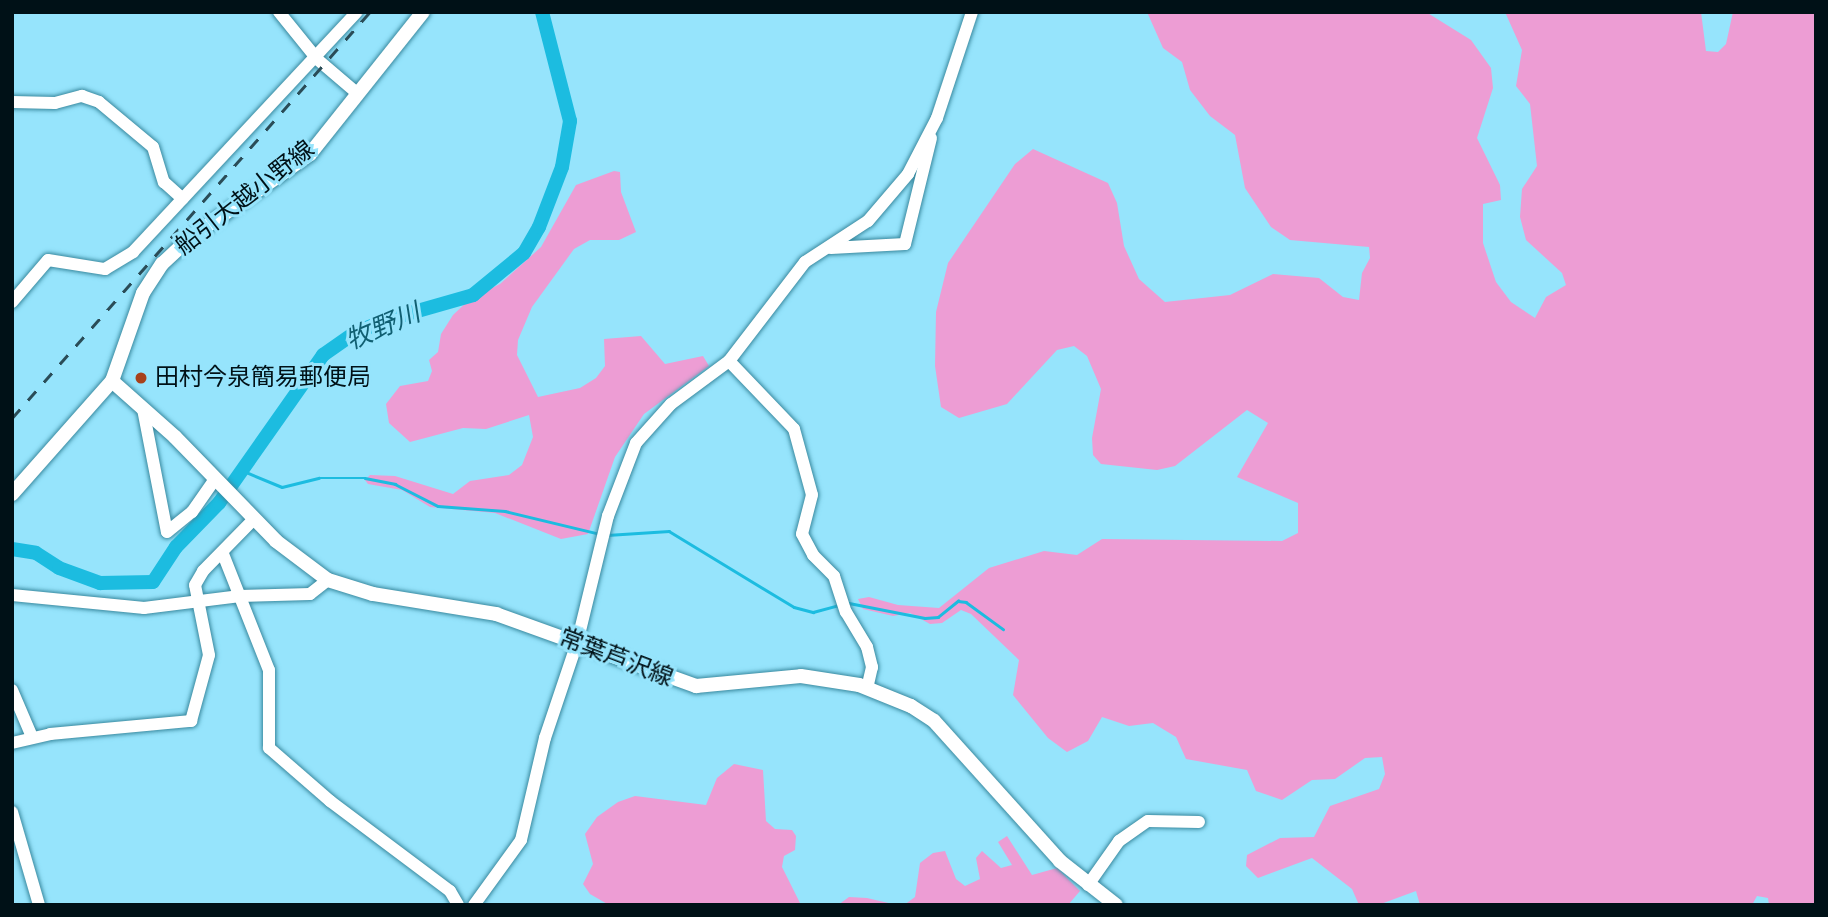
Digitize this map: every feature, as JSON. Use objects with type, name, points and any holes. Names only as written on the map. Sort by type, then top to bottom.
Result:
[{"type":"main road","name":"船引大越小野線","points":[[12,494],[112,381],[143,293],[162,264],[191,237],[310,154],[424,12]]},
{"type":"main road","name":"常葉芦沢線","points":[[112,381],[289,553],[328,579],[373,594],[496,614],[696,686],[801,676],[867,688],[911,706],[934,722],[1041,842],[1088,885],[1116,905]]},
{"type":"street","points":[[279,12],[317,58],[358,93]]},
{"type":"street","points":[[12,302],[48,260],[105,270],[117,265],[317,58],[357,12]]},
{"type":"street","points":[[829,248],[905,244],[934,124],[972,12]]},
{"type":"street","points":[[12,102],[55,103],[82,96],[99,102],[153,147],[164,182],[183,199]]},
{"type":"street","points":[[474,905],[521,840],[545,738],[578,643],[608,516],[636,443],[671,404],[729,360],[805,262],[868,221],[908,174],[934,124]]},
{"type":"street","points":[[729,360],[794,429],[812,495],[802,534],[813,555],[834,576],[846,612],[867,647],[872,667],[867,688]]},
{"type":"street","points":[[143,409],[167,532],[192,512],[215,479]]},
{"type":"street","points":[[12,743],[32,737],[191,721],[209,655],[195,585],[203,571],[223,554],[254,519]]},
{"type":"street","points":[[223,554],[272,683],[269,748],[330,801],[450,891],[458,905]]},
{"type":"street","points":[[12,595],[144,608],[240,596],[310,594],[328,579]]},
{"type":"street","points":[[12,690],[32,737]]},
{"type":"street","points":[[12,812],[39,905]]},
{"type":"street","points":[[1088,885],[1119,841],[1148,821],[1199,822]]},
{"type":"shaded area","points":[[1147,12],[1426,12],[1471,40],[1491,68],[1493,88],[1477,138],[1500,185],[1501,200],[1483,204],[1483,243],[1496,282],[1511,302],[1535,318],[1546,297],[1566,285],[1562,273],[1526,240],[1520,217],[1522,189],[1537,166],[1530,104],[1516,86],[1522,50],[1505,12],[1701,12],[1706,51],[1718,52],[1726,44],[1733,12],[1816,12],[1816,905],[1769,905],[1768,898],[1757,896],[1752,905],[1420,905],[1416,891],[1378,905],[1359,905],[1352,889],[1312,858],[1258,878],[1246,866],[1247,855],[1280,838],[1314,837],[1330,806],[1379,789],[1385,774],[1382,757],[1365,758],[1335,779],[1312,780],[1282,800],[1256,791],[1247,770],[1186,759],[1176,737],[1153,723],[1129,726],[1102,717],[1088,741],[1067,752],[1048,738],[1013,695],[1019,660],[971,614],[961,610],[942,623],[930,624],[910,613],[893,616],[863,609],[858,599],[869,597],[898,605],[939,608],[989,568],[1044,551],[1077,555],[1102,539],[1282,541],[1298,533],[1298,503],[1237,477],[1268,423],[1247,410],[1175,466],[1157,470],[1101,464],[1093,455],[1092,438],[1101,389],[1087,356],[1074,346],[1057,350],[1007,404],[959,418],[941,407],[935,366],[936,312],[948,263],[1015,164],[1033,149],[1108,183],[1117,203],[1124,246],[1139,279],[1165,302],[1230,295],[1273,274],[1319,278],[1343,297],[1359,300],[1362,273],[1370,258],[1369,247],[1290,240],[1271,227],[1245,188],[1235,135],[1210,116],[1190,90],[1182,62],[1163,48]]},
{"type":"shaded area","points":[[614,171],[620,172],[621,192],[636,232],[619,240],[590,240],[574,249],[532,307],[518,340],[517,355],[538,397],[580,388],[596,378],[605,366],[604,339],[641,336],[665,364],[703,356],[709,366],[644,414],[615,457],[588,534],[561,539],[495,513],[430,507],[402,490],[368,484],[365,480],[370,475],[395,476],[453,494],[470,481],[509,475],[522,465],[533,437],[529,415],[486,429],[463,428],[410,442],[389,423],[386,404],[400,386],[428,381],[432,371],[429,360],[438,352],[441,334],[453,315],[470,299],[500,284],[541,247],[576,185]]},
{"type":"shaded area","points":[[734,764],[763,770],[766,821],[775,829],[792,830],[796,836],[795,850],[784,856],[782,867],[801,905],[609,905],[590,894],[583,884],[593,864],[585,834],[597,817],[618,802],[635,796],[706,805],[717,778]]},
{"type":"shaded area","points":[[1007,836],[1032,875],[1057,868],[1080,891],[1068,905],[904,905],[915,897],[920,863],[933,853],[945,851],[956,879],[965,886],[980,879],[976,858],[982,851],[1001,868],[1012,865],[998,842]]},
{"type":"shaded area","points":[[849,897],[867,898],[897,905],[838,905]]},
{"type":"waterway","name":"牧野川","points":[[12,549],[36,553],[59,568],[100,583],[153,582],[176,547],[219,503],[323,355],[354,333],[386,320],[473,295],[524,253],[539,227],[562,167],[570,121],[542,12]]},
{"type":"waterway","points":[[241,470],[282,487],[319,478],[365,478],[395,484],[438,506],[505,511],[600,534]]},
{"type":"waterway","points":[[607,535],[669,531],[794,607],[813,612],[839,605]]},
{"type":"waterway","points":[[849,603],[925,618],[938,617],[958,601],[966,602],[1003,629]]},
{"type":"railway","points":[[12,418],[370,12]]},
{"type":"place","name":"田村今泉簡易郵便局","points":[[141,378]]}]
